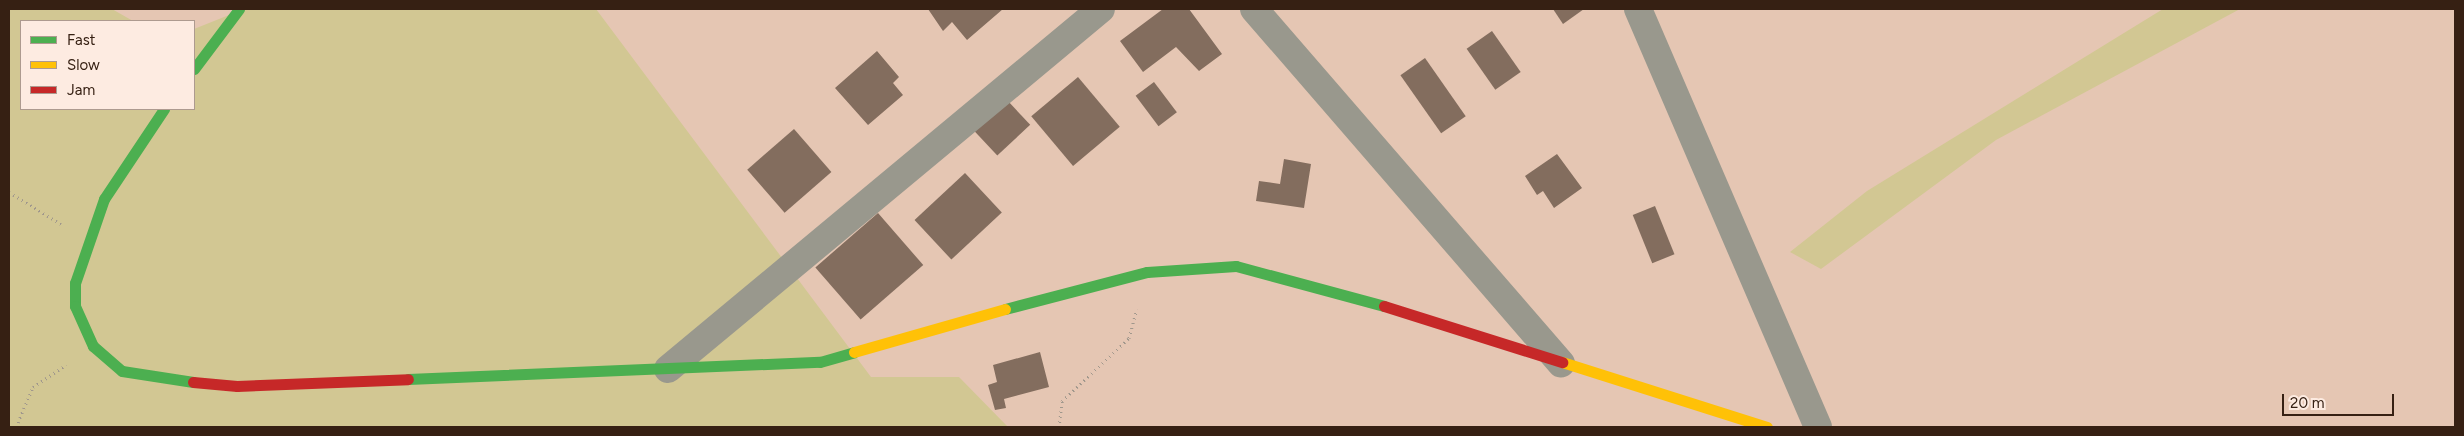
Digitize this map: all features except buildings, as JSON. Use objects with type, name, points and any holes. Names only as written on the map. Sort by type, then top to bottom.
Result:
[{"type":"street","points":[[195,68],[239,9]]},
{"type":"street","points":[[668,369],[1101,9]]},
{"type":"street","points":[[1254,9],[1561,364]]},
{"type":"street","points":[[1638,9],[1818,427]]},
{"type":"street","points":[[163,110],[125,161],[87,240],[75,283],[75,306],[93,346],[122,370],[140,377],[238,386],[820,362],[1148,272],[1236,266],[1311,283],[1561,364],[1767,427]]},
{"type":"path","points":[[9,192],[87,240]]},
{"type":"path","points":[[1059,427],[1062,401],[1129,338],[1148,272]]},
{"type":"path","points":[[16,427],[33,388],[93,346]]},
{"type":"shaded area","points":[[9,9],[112,9],[131,20],[20,20],[20,110],[195,110],[195,29],[244,9],[596,9],[871,377],[959,377],[1008,427],[9,427]]},
{"type":"shaded area","points":[[2163,9],[2240,9],[1996,140],[1821,269],[1790,252],[1867,191]]},
{"type":"traffic: fast","points":[[195,68],[239,9]]},
{"type":"traffic: fast","points":[[163,110],[104,199],[75,283],[75,306],[93,346],[122,371],[193,382]]},
{"type":"traffic: fast","points":[[1005,309],[1147,272],[1236,266],[1384,306]]},
{"type":"traffic: fast","points":[[408,379],[820,362],[854,352]]},
{"type":"traffic: slow","points":[[854,352],[1005,309]]},
{"type":"traffic: slow","points":[[1562,362],[1767,427]]},
{"type":"traffic: jam","points":[[1384,306],[1562,362]]},
{"type":"traffic: jam","points":[[193,382],[237,386],[408,379]]}]
